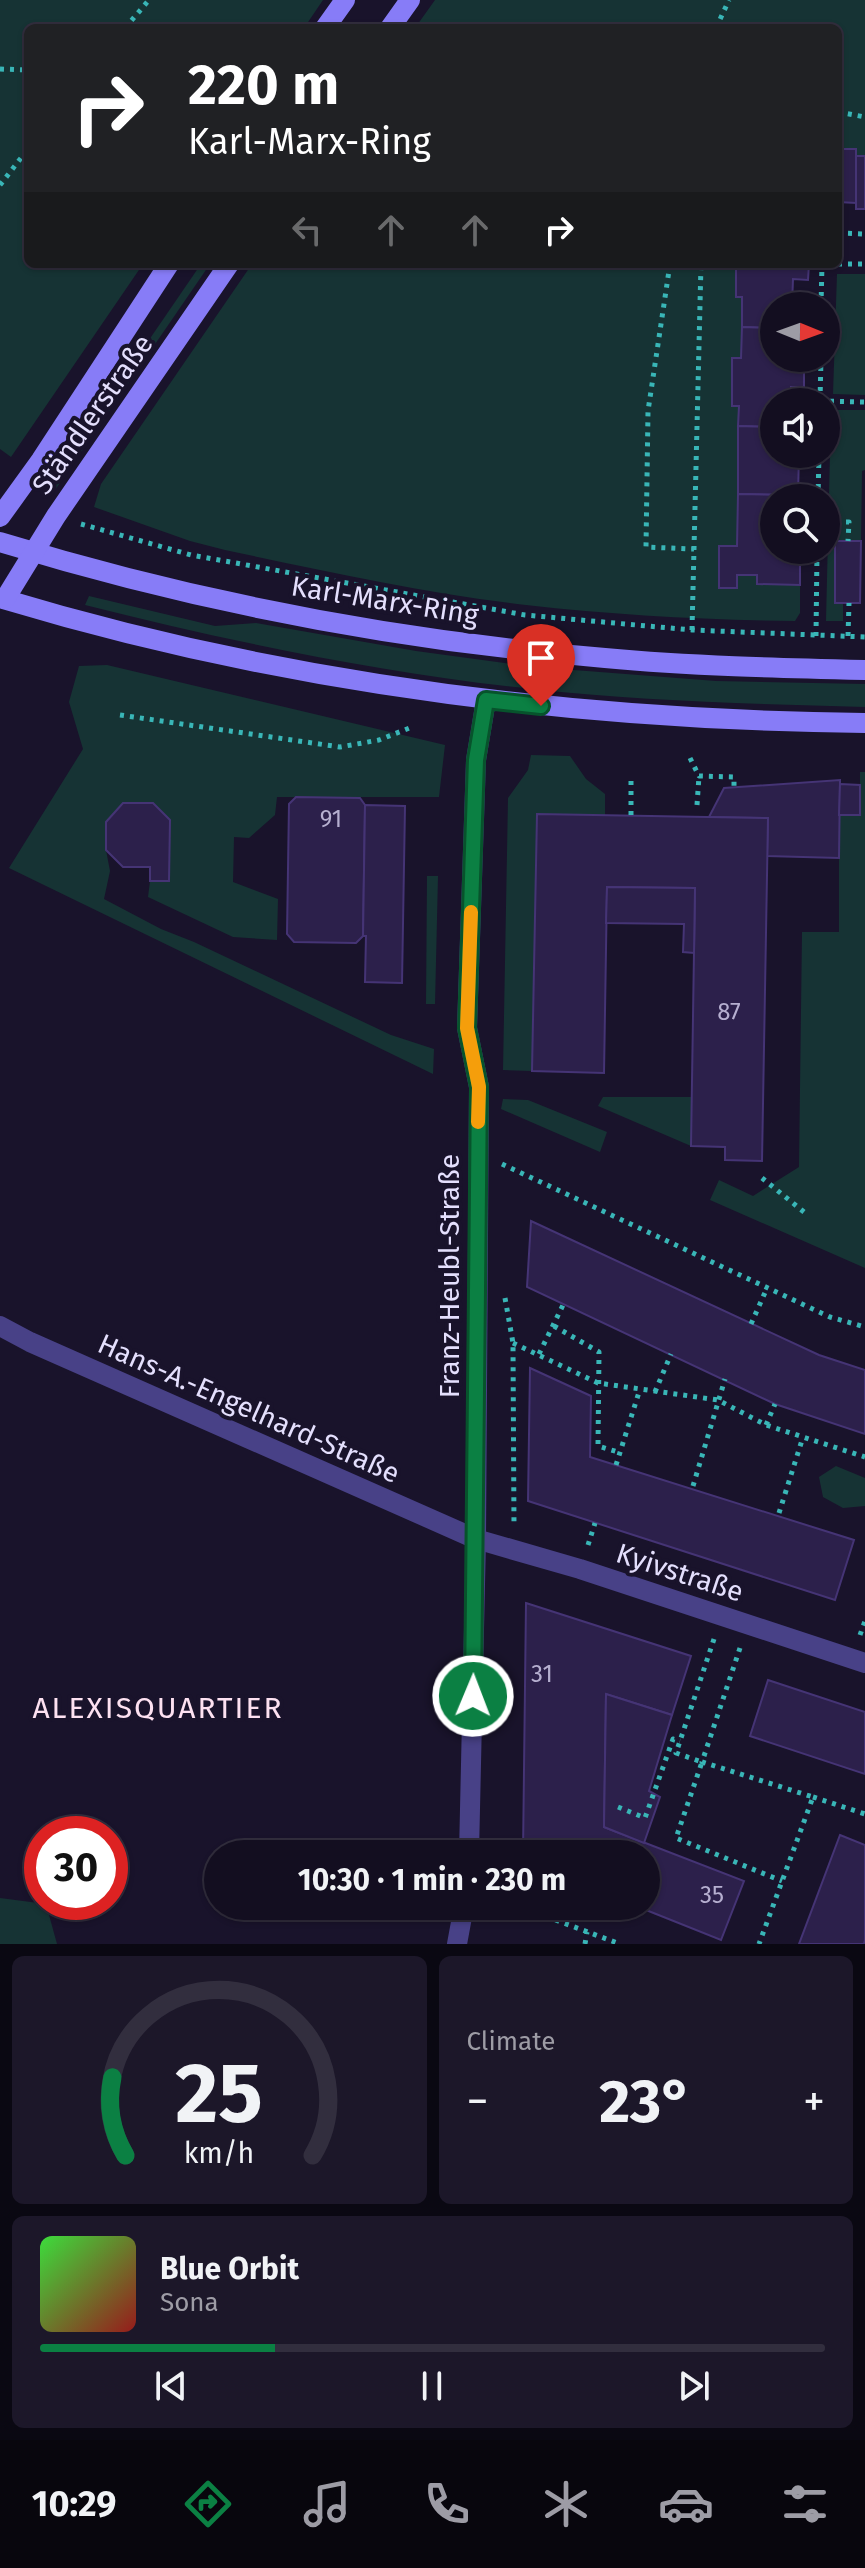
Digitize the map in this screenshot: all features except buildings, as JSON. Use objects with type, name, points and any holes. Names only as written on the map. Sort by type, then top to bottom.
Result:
[{"type":"main road","points":[[328,24],[345,0]]},
{"type":"main road","points":[[393,24],[410,0]]},
{"type":"main road","name":"Ständlerstraße","points":[[0,517],[41,460],[166,268]]},
{"type":"main road","name":"Ständlerstraße","points":[[2,600],[226,268]]},
{"type":"main road","name":"Karl-Marx-Ring","points":[[0,542],[239,604],[462,642],[605,658],[756,668],[865,670]]},
{"type":"main road","points":[[2,600],[255,661],[362,682],[486,700],[714,719],[865,723]]},
{"type":"street","name":"Franz-Heubl-Straße","points":[[469,1840],[476,1539],[479,1087],[467,1028],[476,760],[486,700]]},
{"type":"street","name":"Hans-A.-Engelhard-Straße","points":[[0,1326],[476,1539]]},
{"type":"street","name":"Kyivstraße","points":[[476,1539],[515,1548],[865,1663]]},
{"type":"street","points":[[457,1944],[461,1920]]},
{"type":"path","points":[[128,24],[149,0]]},
{"type":"path","points":[[718,24],[729,0]]},
{"type":"path","points":[[0,69],[24,70]]},
{"type":"path","points":[[842,113],[865,117]]},
{"type":"path","points":[[0,185],[24,154]]},
{"type":"path","points":[[842,233],[865,234]]},
{"type":"path","points":[[842,264],[865,264]]},
{"type":"path","points":[[669,268],[648,411],[646,547],[694,549]]},
{"type":"path","points":[[692,630],[701,268]]},
{"type":"path","points":[[821,292],[822,268]]},
{"type":"path","points":[[840,402],[865,402]]},
{"type":"path","points":[[56,516],[191,555],[525,615],[692,630],[865,637]]},
{"type":"path","points":[[840,522],[849,522],[848,541]]},
{"type":"path","points":[[816,636],[817,564]]},
{"type":"path","points":[[848,636],[849,603]]},
{"type":"path","points":[[120,715],[340,747],[379,740],[412,727]]},
{"type":"path","points":[[690,758],[699,776],[697,805]]},
{"type":"path","points":[[699,776],[734,777],[734,788]]},
{"type":"path","points":[[631,781],[631,815]]},
{"type":"path","points":[[477,1161],[505,1164],[830,1317],[865,1327]]},
{"type":"path","points":[[504,1179],[505,1164]]},
{"type":"path","points":[[762,1178],[804,1212]]},
{"type":"path","points":[[502,1285],[513,1343],[515,1548]]},
{"type":"path","points":[[751,1324],[767,1288]]},
{"type":"path","points":[[539,1354],[564,1303]]},
{"type":"path","points":[[554,1326],[599,1352],[598,1446],[618,1452]]},
{"type":"path","points":[[513,1343],[598,1383],[718,1400],[766,1425],[865,1457]]},
{"type":"path","points":[[655,1392],[671,1354]]},
{"type":"path","points":[[693,1486],[725,1379]]},
{"type":"path","points":[[616,1465],[640,1389]]},
{"type":"path","points":[[766,1425],[775,1404]]},
{"type":"path","points":[[779,1513],[803,1437]]},
{"type":"path","points":[[722,1616],[676,1753],[865,1814]]},
{"type":"path","points":[[748,1624],[676,1838],[782,1881]]},
{"type":"path","points":[[618,1807],[645,1818],[673,1739],[680,1741]]},
{"type":"path","points":[[759,1944],[813,1797]]},
{"type":"path","points":[[555,1920],[620,1944]]},
{"type":"path","points":[[585,1944],[587,1932]]},
{"type":"green space","points":[[0,0],[323,0],[307,24],[24,24],[24,268],[140,268],[11,457],[0,449]]},
{"type":"green space","points":[[435,0],[865,0],[865,156],[856,156],[856,149],[842,149],[842,24],[418,24]]},
{"type":"green space","points":[[198,268],[207,268],[53,493],[47,489]]},
{"type":"green space","points":[[249,268],[736,268],[736,297],[742,297],[741,358],[732,359],[732,405],[739,406],[737,546],[720,546],[719,587],[737,575],[757,575],[758,584],[800,585],[800,613],[795,621],[626,614],[526,605],[375,581],[190,541],[94,507],[101,484]]},
{"type":"green space","points":[[837,274],[865,274],[865,395],[840,394],[840,388],[833,388],[834,372],[840,372],[840,292],[836,292]]},
{"type":"green space","points":[[840,410],[865,410],[861,541],[840,541],[840,484],[829,484],[830,468],[840,468]]},
{"type":"green space","points":[[827,564],[835,564],[835,602],[843,603],[843,621],[826,621]]},
{"type":"green space","points":[[89,596],[215,626],[256,623],[416,651],[535,667],[716,681],[865,684],[865,707],[615,696],[419,674],[251,644],[140,619],[85,605]]},
{"type":"green space","points":[[107,665],[445,745],[439,797],[277,797],[275,815],[249,838],[234,837],[233,882],[278,899],[277,940],[233,937],[148,897],[150,881],[169,881],[170,820],[153,803],[123,803],[106,822],[110,871],[104,899],[161,929],[391,1035],[434,1049],[433,1074],[9,868],[83,749],[69,702],[79,666]]},
{"type":"green space","points":[[531,755],[570,756],[586,779],[605,794],[605,815],[537,814],[532,1071],[503,1070],[508,798],[528,770]]},
{"type":"green space","points":[[860,772],[865,772],[865,1268],[710,1200],[719,1180],[753,1196],[799,1167],[802,932],[839,932],[839,815],[860,815]]},
{"type":"green space","points":[[427,876],[438,876],[435,1004],[426,1004]]},
{"type":"green space","points":[[603,1097],[691,1097],[691,1146],[598,1106]]},
{"type":"green space","points":[[503,1099],[528,1100],[607,1132],[600,1152],[501,1109]]},
{"type":"green space","points":[[836,1466],[865,1478],[865,1506],[843,1508],[823,1497],[819,1477]]},
{"type":"green space","points":[[0,1898],[24,1901],[24,1920],[50,1920],[57,1944],[0,1944]]},
{"type":"slow traffic","points":[[471,912],[467,1028],[479,1087],[478,1122]]},
{"type":"district","name":"ALEXISQUARTIER","points":[[158,1708]]},
{"type":"route","points":[[473,1696],[479,1087],[467,1028],[476,760],[486,700],[541,706]]}]
